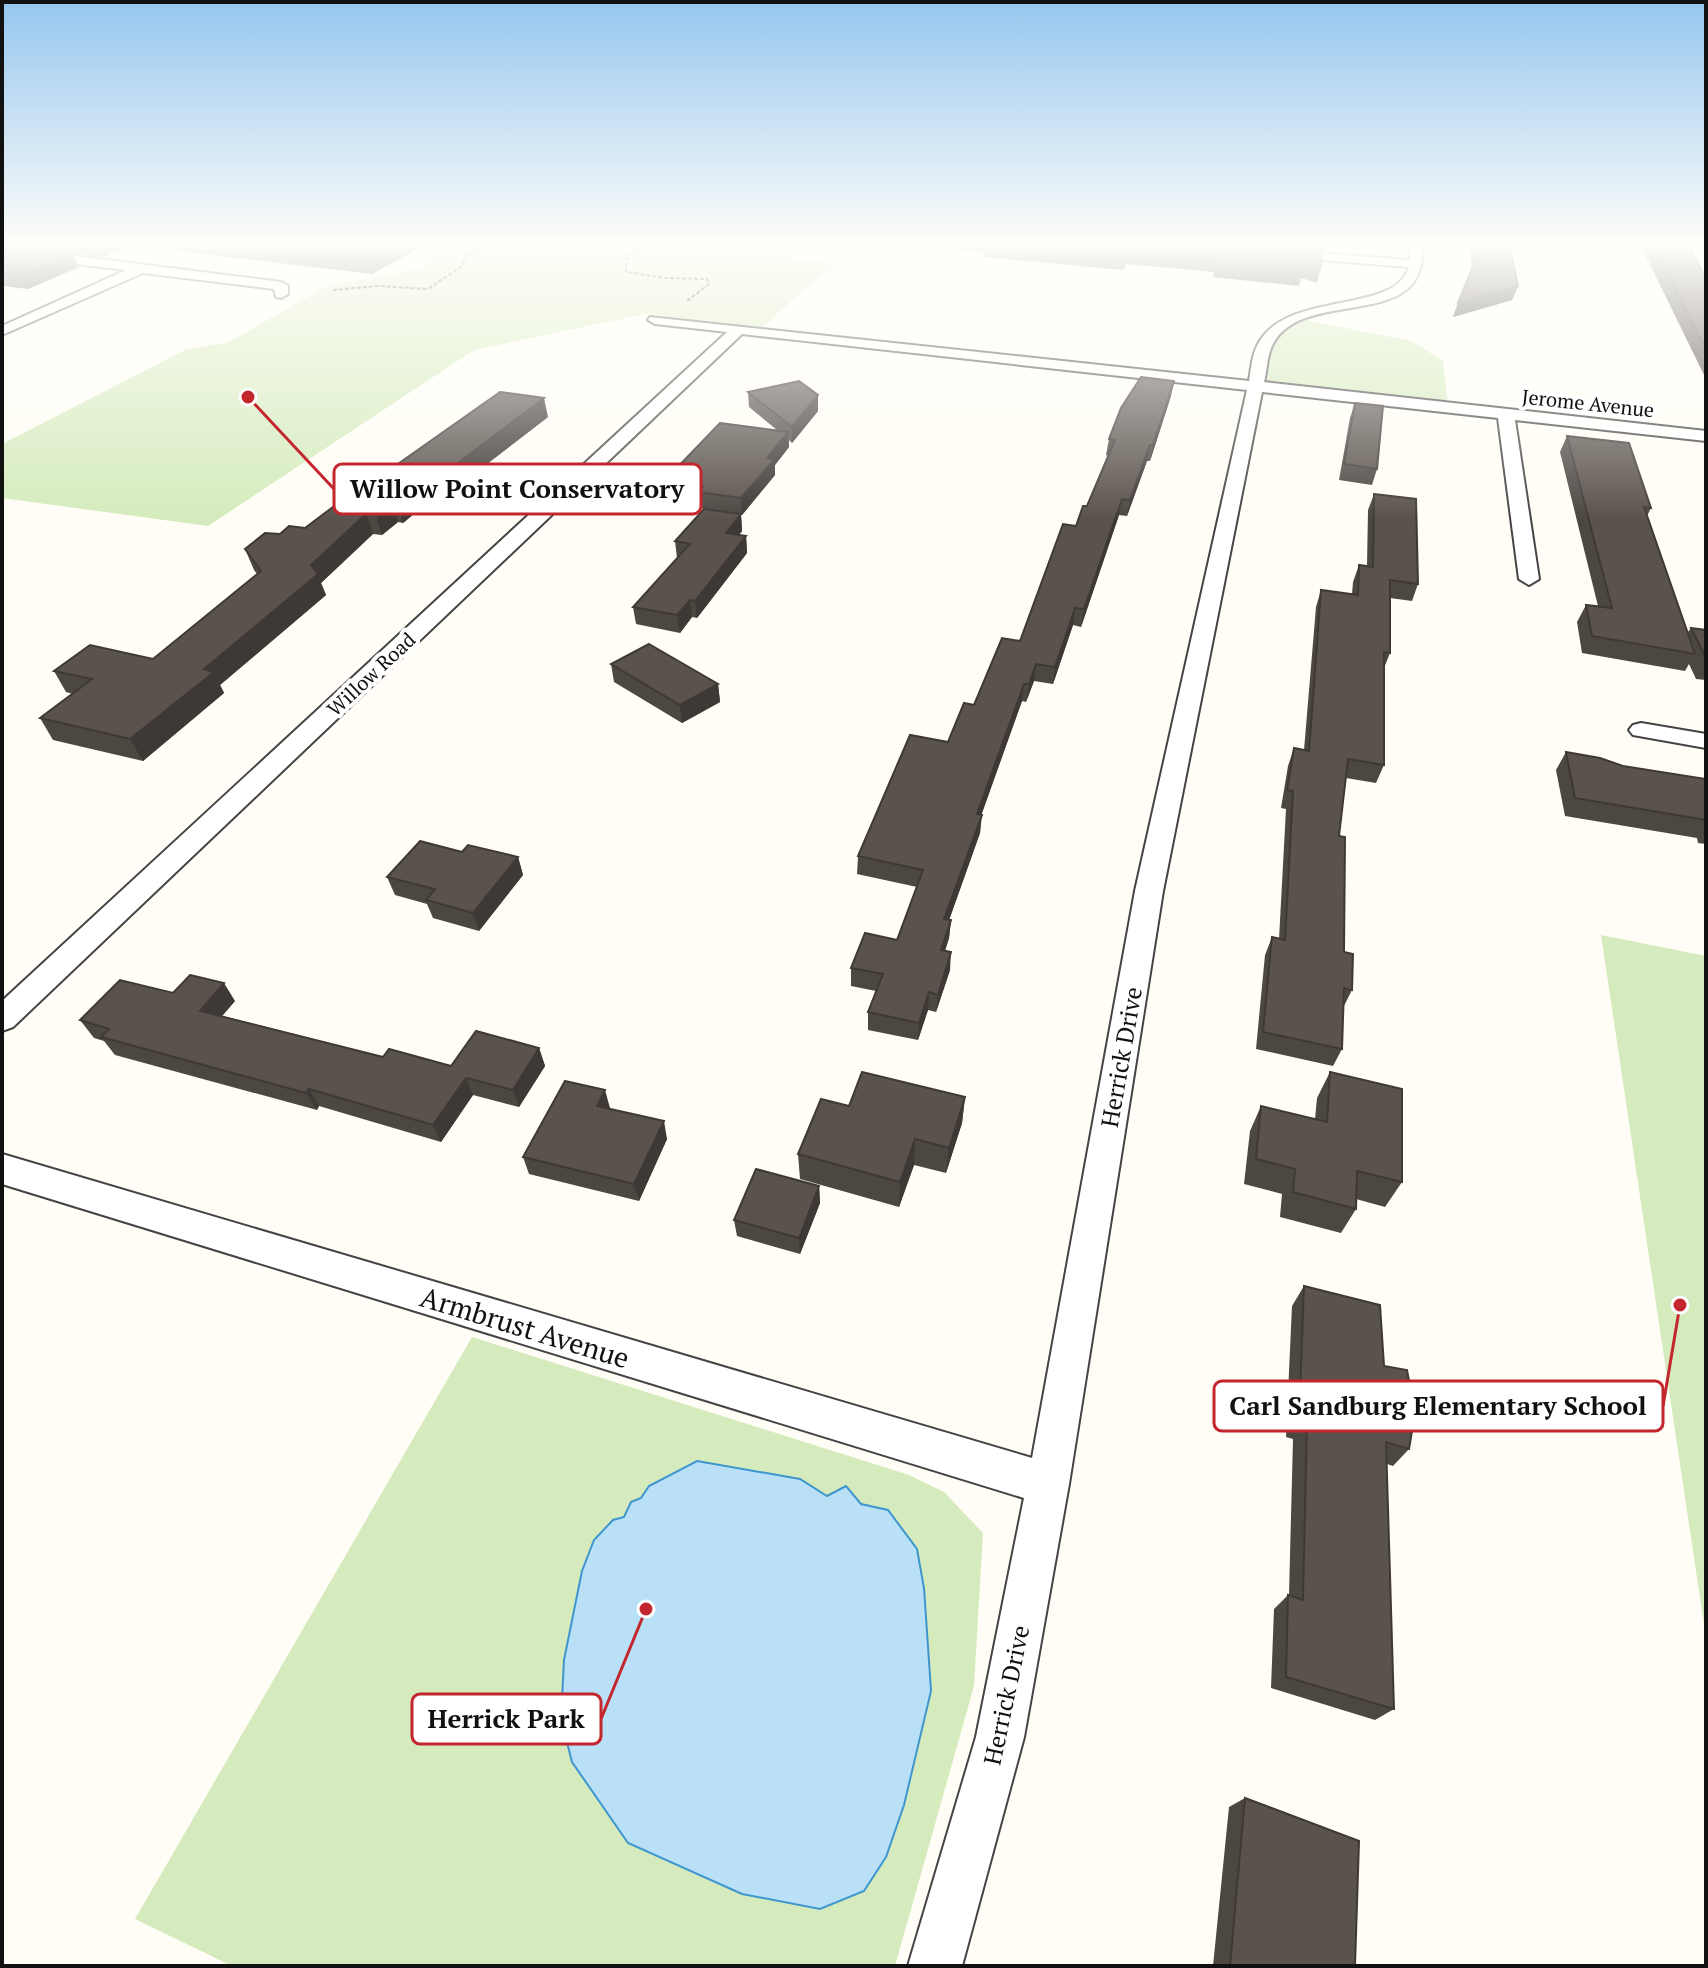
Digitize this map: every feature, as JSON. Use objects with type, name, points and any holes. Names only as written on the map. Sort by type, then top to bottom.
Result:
[{"type":"street","name":"Willow Road","points":[[2,1019],[732,336]]},
{"type":"street","name":"Jerome Avenue","points":[[801,336],[1706,436]]},
{"type":"street","name":"Herrick Drive","points":[[935,1966],[1000,1737],[1048,1484],[1149,891],[1255,386],[1264,346],[1272,336]]},
{"type":"street","points":[[1506,414],[1529,579]]},
{"type":"street","points":[[1641,730],[1706,741]]},
{"type":"street","name":"Armbrust Avenue","points":[[2,1169],[1048,1484]]},
{"type":"green space","points":[[240,336],[541,336],[474,350],[208,526],[2,498],[2,444],[185,350],[229,342]]},
{"type":"green space","points":[[1278,336],[1386,336],[1412,341],[1443,361],[1448,406],[1259,385],[1268,347]]},
{"type":"green space","points":[[1601,935],[1706,956],[1706,1638]]},
{"type":"green space","points":[[472,1337],[909,1475],[944,1492],[983,1533],[974,1686],[895,1966],[232,1966],[135,1919]]},
{"type":"water","points":[[697,1461],[800,1479],[827,1496],[846,1486],[861,1504],[888,1510],[917,1549],[924,1588],[931,1691],[904,1805],[886,1857],[864,1891],[820,1909],[742,1894],[628,1843],[572,1762],[561,1719],[564,1660],[582,1571],[594,1540],[613,1520],[624,1517],[631,1502],[641,1498],[649,1486]]},
{"type":"building","points":[[1699,336],[1706,336],[1706,349]]},
{"type":"building","points":[[1141,377],[1174,381],[1153,445],[1150,445],[1130,500],[1122,499],[1084,609],[1075,608],[1055,667],[1036,664],[1029,684],[1024,684],[977,814],[982,815],[944,919],[951,920],[941,950],[951,952],[938,995],[929,992],[919,1023],[868,1012],[883,974],[851,968],[865,933],[897,940],[923,870],[858,856],[910,735],[948,742],[964,703],[974,705],[1002,638],[1020,641],[1063,524],[1076,526],[1083,506],[1087,506],[1115,440],[1109,439],[1121,408]]},
{"type":"building","points":[[799,381],[818,395],[792,427],[748,392]]},
{"type":"building","points":[[500,392],[544,398],[417,494],[410,493],[397,503],[392,502],[376,515],[367,513],[311,565],[318,574],[204,669],[214,672],[130,739],[40,718],[92,679],[54,671],[90,645],[153,659],[261,571],[245,549],[265,533],[280,534],[289,526],[305,528],[382,470],[385,473]]},
{"type":"building","points":[[1355,403],[1383,406],[1377,469],[1344,464]]},
{"type":"building","points":[[720,423],[788,432],[767,458],[775,459],[741,498],[699,492],[703,487],[675,482],[680,477],[669,476]]},
{"type":"building","points":[[1567,436],[1629,443],[1651,508],[1644,507],[1695,654],[1592,636],[1586,605],[1612,608]]},
{"type":"building","points":[[1374,494],[1416,499],[1418,584],[1390,580],[1390,653],[1384,652],[1384,765],[1348,759],[1339,836],[1345,837],[1344,952],[1353,954],[1352,990],[1344,988],[1342,1049],[1263,1032],[1272,937],[1285,940],[1293,791],[1287,790],[1294,748],[1309,751],[1321,590],[1358,595],[1359,565],[1373,567]]},
{"type":"building","points":[[704,509],[741,514],[726,533],[746,536],[695,601],[690,600],[677,615],[633,607],[690,544],[675,541]]},
{"type":"building","points":[[1691,628],[1706,630],[1706,658]]},
{"type":"building","points":[[649,644],[718,684],[680,705],[611,664]]},
{"type":"building","points":[[1566,752],[1623,766],[1706,779],[1706,820],[1575,798]]},
{"type":"building","points":[[420,841],[462,852],[468,845],[518,857],[473,913],[426,900],[435,889],[387,877]]},
{"type":"building","points":[[190,975],[224,983],[200,1011],[383,1057],[389,1049],[451,1066],[476,1031],[539,1048],[513,1090],[466,1078],[433,1125],[309,1089],[306,1093],[101,1037],[109,1029],[80,1020],[120,980],[173,993]]},
{"type":"building","points":[[862,1072],[965,1097],[949,1148],[915,1139],[900,1182],[798,1154],[821,1099],[849,1106]]},
{"type":"building","points":[[1330,1072],[1402,1089],[1402,1182],[1357,1171],[1356,1209],[1293,1192],[1295,1169],[1256,1159],[1261,1106],[1327,1122]]},
{"type":"building","points":[[565,1081],[605,1090],[597,1106],[664,1121],[634,1184],[523,1157]]},
{"type":"building","points":[[756,1169],[819,1186],[799,1238],[734,1220]]},
{"type":"building","points":[[1304,1286],[1380,1305],[1384,1366],[1407,1370],[1415,1413],[1409,1449],[1386,1442],[1394,1709],[1286,1677],[1288,1595],[1303,1600],[1307,1421],[1299,1419]]},
{"type":"building","points":[[1245,1798],[1359,1841],[1355,1966],[1230,1966]]},
{"type":"place","name":"Willow Point Conservatory","points":[[248,397]]},
{"type":"place","name":"Carl Sandburg Elementary School","points":[[1680,1305]]},
{"type":"place","name":"Herrick Park","points":[[646,1609]]}]
